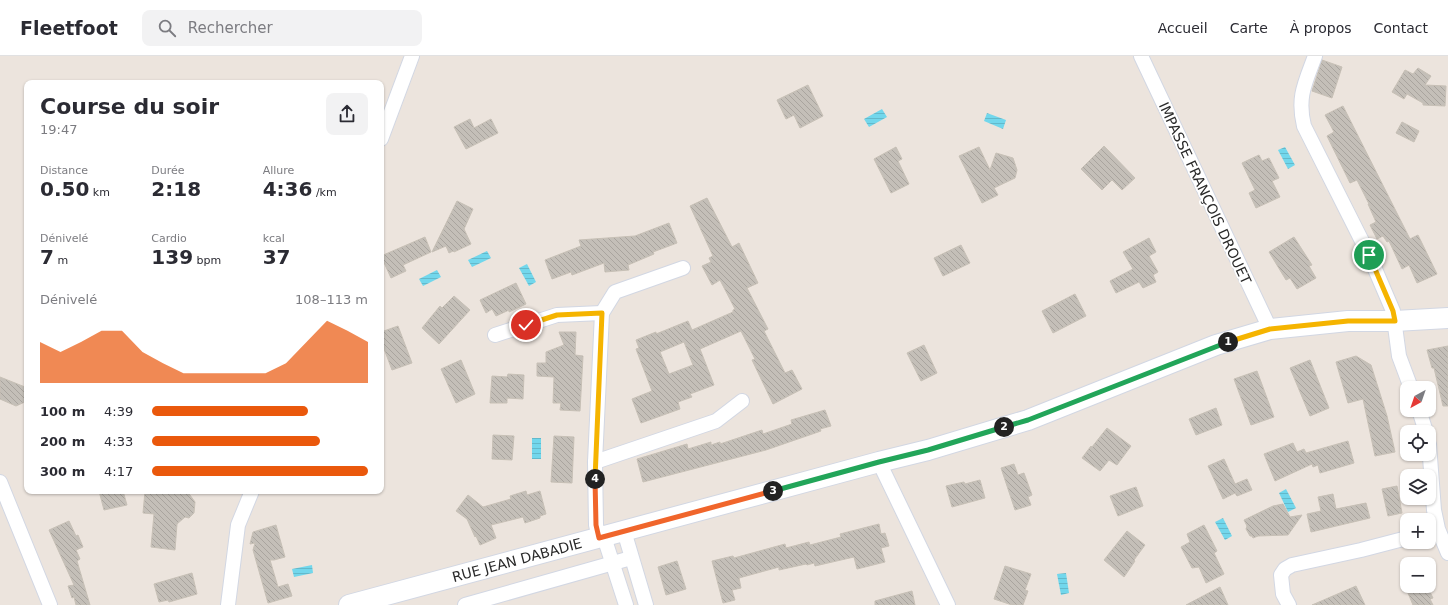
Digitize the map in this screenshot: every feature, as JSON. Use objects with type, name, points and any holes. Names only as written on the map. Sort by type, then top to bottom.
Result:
[{"type":"street","points":[[384,130],[412,56]]},
{"type":"street","name":"IMPASSE FRANÇOIS DROUET","points":[[1141,56],[1270,329]]},
{"type":"street","points":[[1315,56],[1301,100],[1301,112],[1304,126],[1369,255],[1393,311],[1399,356],[1408,381]]},
{"type":"street","points":[[626,605],[613,564],[596,525],[595,462],[602,313],[615,292],[683,268]]},
{"type":"street","points":[[496,335],[557,315],[602,313]]},
{"type":"street","name":"RUE JEAN DABADIE","points":[[348,605],[928,450],[1028,420],[1216,345],[1270,329],[1348,321],[1395,321],[1448,318]]},
{"type":"street","points":[[595,462],[716,421],[742,401]]},
{"type":"street","points":[[1430,461],[1434,513]]},
{"type":"street","points":[[879,462],[948,605]]},
{"type":"street","points":[[0,482],[50,605]]},
{"type":"street","points":[[228,605],[238,524],[251,494]]},
{"type":"street","points":[[624,532],[646,605]]},
{"type":"street","points":[[1436,535],[1448,553]]},
{"type":"street","points":[[1289,605],[1283,594],[1281,575],[1285,569],[1292,565],[1400,540]]},
{"type":"street","points":[[465,605],[631,558]]},
{"type":"water","points":[[882,109],[887,117],[869,127],[864,119]]},
{"type":"water","points":[[987,113],[1006,120],[1003,129],[984,121]]},
{"type":"water","points":[[1285,147],[1295,165],[1288,169],[1278,150]]},
{"type":"water","points":[[487,251],[491,258],[472,267],[468,260]]},
{"type":"water","points":[[527,264],[536,282],[529,286],[519,268]]},
{"type":"water","points":[[437,270],[441,277],[423,286],[419,279]]},
{"type":"water","points":[[532,438],[541,438],[541,459],[532,459]]},
{"type":"water","points":[[1286,489],[1296,508],[1288,512],[1279,493]]},
{"type":"water","points":[[1223,518],[1232,536],[1225,540],[1215,522]]},
{"type":"water","points":[[312,565],[313,573],[294,577],[292,569]]},
{"type":"water","points":[[1066,573],[1069,593],[1061,595],[1057,574]]},
{"type":"building","points":[[1322,60],[1342,67],[1332,98],[1312,91]]},
{"type":"building","points":[[1418,68],[1431,76],[1425,85],[1446,86],[1445,106],[1423,105],[1423,103],[1407,94],[1404,99],[1392,92],[1405,70],[1413,74]]},
{"type":"building","points":[[808,85],[823,116],[800,128],[794,115],[786,119],[777,100]]},
{"type":"building","points":[[1343,106],[1410,239],[1418,235],[1437,274],[1417,283],[1409,265],[1402,269],[1389,241],[1387,242],[1383,236],[1377,239],[1370,225],[1376,222],[1369,204],[1357,180],[1350,183],[1327,136],[1334,132],[1325,115]]},
{"type":"building","points":[[470,119],[474,128],[491,119],[498,133],[466,149],[454,127]]},
{"type":"building","points":[[1402,122],[1419,131],[1414,142],[1396,133]]},
{"type":"building","points":[[1104,146],[1135,178],[1122,190],[1112,180],[1102,190],[1081,169]]},
{"type":"building","points":[[896,147],[902,159],[898,161],[909,184],[891,193],[874,159]]},
{"type":"building","points":[[979,147],[990,170],[996,153],[1013,158],[1017,170],[1015,178],[994,188],[998,195],[982,203],[959,156]]},
{"type":"building","points":[[1259,155],[1262,161],[1269,158],[1279,178],[1272,181],[1280,197],[1256,208],[1249,193],[1255,190],[1242,163]]},
{"type":"building","points":[[707,198],[732,247],[739,243],[758,283],[747,288],[768,329],[764,331],[785,373],[792,370],[802,389],[773,404],[752,360],[755,359],[741,331],[700,349],[714,385],[690,394],[692,397],[678,402],[680,409],[641,423],[632,399],[652,391],[636,349],[639,348],[636,340],[656,332],[656,334],[688,321],[692,330],[733,312],[735,309],[720,280],[712,285],[702,266],[711,262],[709,258],[713,256],[690,206]],"holes":[[[684,342],[693,365],[669,374],[660,352]]]},
{"type":"building","points":[[457,201],[473,209],[464,229],[471,244],[454,252],[449,253],[446,246],[432,252]]},
{"type":"building","points":[[669,223],[677,243],[653,252],[654,254],[628,265],[629,270],[605,272],[604,263],[572,275],[571,272],[552,279],[545,260],[581,246],[579,240],[635,236]]},
{"type":"building","points":[[425,237],[431,252],[403,265],[406,271],[391,278],[384,263],[384,255]]},
{"type":"building","points":[[1294,237],[1312,265],[1309,266],[1316,278],[1297,289],[1290,278],[1286,280],[1269,252]]},
{"type":"building","points":[[1149,238],[1156,252],[1149,256],[1158,272],[1153,275],[1156,282],[1143,288],[1139,282],[1116,293],[1110,281],[1133,269],[1123,252]]},
{"type":"building","points":[[961,245],[970,263],[943,276],[934,258]]},
{"type":"building","points":[[516,283],[526,304],[496,316],[492,309],[486,313],[480,300]]},
{"type":"building","points":[[1075,294],[1086,316],[1053,333],[1042,311]]},
{"type":"building","points":[[454,296],[470,310],[439,344],[422,328],[440,306],[442,308]]},
{"type":"building","points":[[398,326],[412,363],[392,370],[384,349],[384,331]]},
{"type":"building","points":[[559,332],[576,332],[575,355],[583,356],[580,411],[560,410],[561,403],[553,403],[554,377],[537,376],[537,363],[546,363],[546,352],[564,345]]},
{"type":"building","points":[[924,345],[937,373],[921,381],[907,353]]},
{"type":"building","points":[[1448,346],[1448,406],[1443,406],[1434,368],[1432,368],[1427,350]]},
{"type":"building","points":[[1356,356],[1371,365],[1387,416],[1395,452],[1375,456],[1363,399],[1348,403],[1336,362]]},
{"type":"building","points":[[461,360],[475,394],[456,403],[441,369]]},
{"type":"building","points":[[1310,360],[1329,408],[1310,416],[1290,368]]},
{"type":"building","points":[[1257,371],[1274,417],[1251,425],[1234,379]]},
{"type":"building","points":[[508,374],[524,375],[523,399],[507,398],[507,403],[490,403],[492,376],[507,377]]},
{"type":"building","points":[[0,377],[24,387],[24,402],[16,406],[0,399]]},
{"type":"building","points":[[1216,408],[1222,425],[1196,435],[1189,419]]},
{"type":"building","points":[[825,410],[831,426],[820,429],[821,431],[766,450],[643,482],[637,459],[687,444],[688,449],[711,442],[711,445],[720,442],[720,444],[762,430],[763,434],[792,424],[791,420]]},
{"type":"building","points":[[1107,428],[1131,446],[1117,465],[1109,460],[1100,471],[1082,458]]},
{"type":"building","points":[[493,435],[514,436],[512,460],[492,459]]},
{"type":"building","points":[[554,436],[574,437],[572,483],[551,482]]},
{"type":"building","points":[[1348,441],[1354,463],[1320,473],[1318,465],[1313,467],[1312,464],[1275,481],[1264,454],[1293,443],[1297,452],[1304,449],[1306,453]]},
{"type":"building","points":[[1224,459],[1235,484],[1247,479],[1252,490],[1237,496],[1235,493],[1223,499],[1208,466]]},
{"type":"building","points":[[1014,464],[1018,475],[1024,473],[1032,495],[1028,497],[1031,505],[1015,510],[1001,468]]},
{"type":"building","points":[[980,480],[985,498],[952,507],[946,486],[964,482],[965,484]]},
{"type":"building","points":[[1397,486],[1402,513],[1388,516],[1382,489]]},
{"type":"building","points":[[1136,487],[1143,506],[1118,516],[1110,496]]},
{"type":"building","points":[[526,491],[527,495],[540,491],[546,514],[540,516],[540,518],[525,523],[523,517],[491,525],[496,538],[480,545],[467,519],[456,511],[468,495],[483,507],[511,499],[510,496]]},
{"type":"building","points":[[100,494],[124,494],[127,505],[104,510]]},
{"type":"building","points":[[145,494],[189,494],[195,502],[194,513],[189,518],[185,517],[177,524],[175,550],[151,547],[154,514],[143,513]]},
{"type":"building","points":[[1333,494],[1336,509],[1366,503],[1370,518],[1311,532],[1307,514],[1321,511],[1318,497]]},
{"type":"building","points":[[1283,504],[1290,517],[1302,515],[1288,535],[1258,536],[1253,538],[1250,536],[1246,529],[1247,526],[1244,520],[1273,506]]},
{"type":"building","points":[[69,521],[76,536],[78,535],[83,547],[76,550],[80,559],[77,561],[90,605],[76,605],[74,597],[72,598],[68,586],[74,585],[49,530]]},
{"type":"building","points":[[879,524],[881,534],[885,533],[889,546],[881,548],[885,562],[857,569],[854,557],[815,566],[814,563],[779,570],[779,567],[739,578],[741,588],[732,590],[735,600],[723,603],[712,561],[733,556],[734,558],[785,544],[786,548],[809,542],[810,545],[841,537],[840,534]]},
{"type":"building","points":[[276,525],[285,557],[270,560],[278,587],[288,584],[292,596],[268,603],[253,550],[255,543],[250,544],[253,532]]},
{"type":"building","points":[[1204,525],[1217,551],[1214,553],[1224,574],[1206,583],[1199,567],[1192,568],[1181,547],[1190,542],[1187,534]]},
{"type":"building","points":[[1127,531],[1145,545],[1124,577],[1104,560]]},
{"type":"building","points":[[677,561],[686,589],[666,595],[658,567]]},
{"type":"building","points":[[1005,566],[1031,574],[1025,590],[1028,591],[1023,605],[1012,605],[994,599]]},
{"type":"building","points":[[192,573],[197,594],[169,602],[168,600],[159,602],[154,584]]},
{"type":"building","points":[[1356,586],[1365,605],[1312,605]]},
{"type":"building","points":[[1220,587],[1228,605],[1186,605]]},
{"type":"building","points":[[912,591],[915,605],[875,605],[875,601]]},
{"type":"building","points":[[1408,593],[1430,593],[1433,598],[1430,599],[1433,605],[1413,605]]},
{"type":"route","points":[[526,325],[557,315],[602,313],[595,462],[596,525],[599,538],[928,450],[1028,420],[1216,345],[1270,329],[1348,321],[1395,321],[1393,311],[1369,255]]}]
